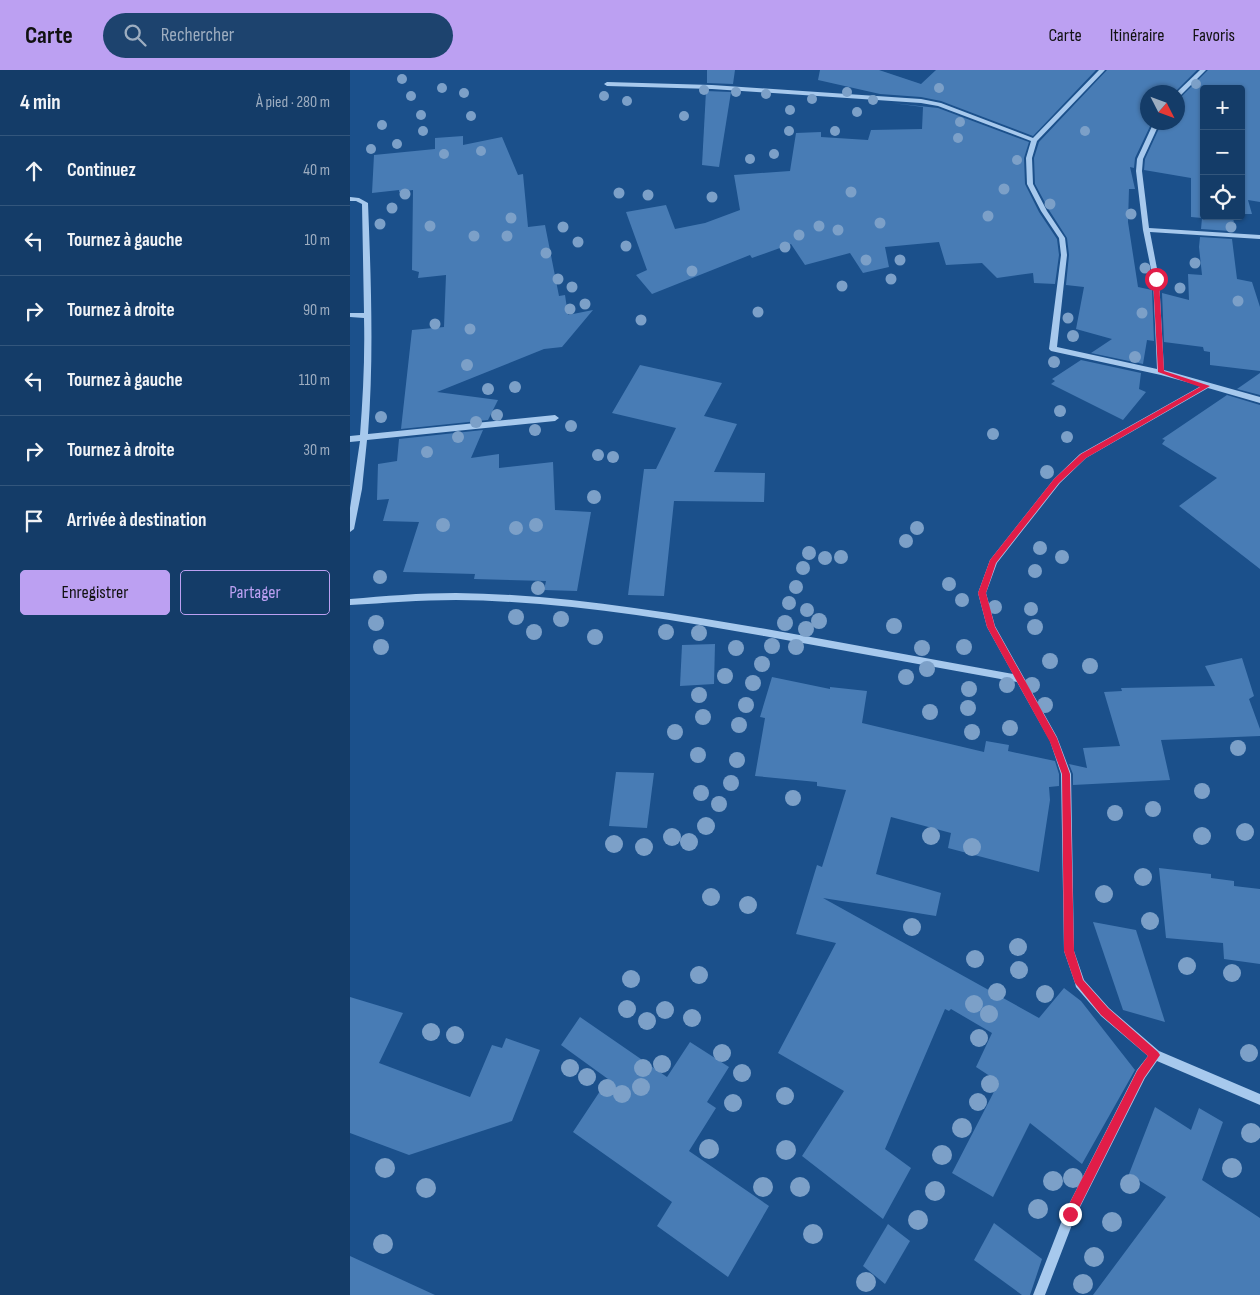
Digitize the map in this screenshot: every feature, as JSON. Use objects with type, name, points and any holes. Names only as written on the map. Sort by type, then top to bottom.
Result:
[{"type":"street","points":[[1102,70],[1034,140],[1029,158],[1030,184],[1044,211],[1062,238],[1064,255],[1053,349],[1161,372],[1260,400]]},
{"type":"street","points":[[1185,88],[1203,70]]},
{"type":"street","points":[[607,84],[712,87],[921,101],[954,109],[1034,140]]},
{"type":"street","points":[[1153,130],[1140,159],[1139,171],[1146,230],[1156,279],[1161,372]]},
{"type":"street","points":[[350,199],[357,199],[365,203],[368,316],[365,438],[350,529]]},
{"type":"street","points":[[1146,230],[1260,237]]},
{"type":"street","points":[[350,316],[368,316]]},
{"type":"street","points":[[1206,386],[1084,456],[1057,481],[993,562],[982,593],[991,627],[1054,740],[1066,774],[1069,951],[1080,983],[1105,1012],[1155,1055],[1260,1100]]},
{"type":"street","points":[[350,439],[555,418]]},
{"type":"street","points":[[350,602],[393,597],[508,599],[662,614],[1020,679]]},
{"type":"street","points":[[1039,1295],[1070,1214],[1141,1074],[1155,1055]]},
{"type":"building","points":[[707,70],[735,70],[733,84],[707,83]]},
{"type":"building","points":[[820,70],[879,70],[921,84],[936,70],[1096,70],[1033,136],[941,101],[921,97],[880,94],[818,80]]},
{"type":"building","points":[[1107,70],[1197,70],[1182,85],[1140,85],[1140,130],[1148,130],[1135,158],[1134,168],[1130,167],[1135,189],[1129,189],[1128,222],[1138,287],[1152,290],[1154,341],[1147,340],[1143,364],[1091,353],[1112,339],[1076,329],[1084,287],[1066,285],[1069,255],[1067,238],[1035,184],[1034,158],[1039,142]]},
{"type":"building","points":[[1208,70],[1260,70],[1260,202],[1248,200],[1252,214],[1245,214],[1245,85],[1200,85],[1200,218],[1191,217],[1191,178],[1144,170],[1145,159],[1158,130],[1185,130],[1185,93]]},
{"type":"building","points":[[706,91],[731,92],[719,167],[702,165]]},
{"type":"building","points":[[892,103],[938,108],[1029,142],[1024,158],[1025,184],[1039,212],[1057,239],[1059,255],[1055,284],[1034,283],[1033,273],[997,278],[982,263],[946,265],[939,242],[885,247],[889,267],[863,273],[850,253],[805,265],[791,244],[752,258],[750,255],[652,294],[636,275],[647,270],[626,212],[666,205],[675,229],[705,223],[740,210],[734,175],[790,171],[796,133],[821,132],[821,137],[868,140],[871,130],[922,129],[923,107]]},
{"type":"building","points":[[463,136],[463,145],[502,137],[518,175],[523,174],[528,227],[545,225],[559,296],[565,295],[568,315],[593,310],[562,347],[544,349],[437,392],[498,400],[488,420],[401,429],[412,330],[444,327],[446,275],[418,278],[419,272],[412,270],[413,190],[372,193],[374,155],[435,149],[435,138]]},
{"type":"building","points":[[1202,220],[1233,220],[1234,222],[1229,222],[1230,231],[1201,229]]},
{"type":"building","points":[[1200,237],[1232,239],[1237,279],[1252,282],[1260,307],[1260,371],[1210,365],[1210,352],[1204,351],[1203,347],[1164,342],[1162,293],[1189,300],[1188,274],[1202,275],[1199,247]]},
{"type":"building","points":[[1081,360],[1141,373],[1139,389],[1146,392],[1123,420],[1051,384],[1055,381],[1052,379]]},
{"type":"building","points":[[640,365],[722,383],[704,416],[737,424],[714,472],[765,473],[764,502],[674,501],[664,596],[628,595],[644,469],[656,469],[676,428],[612,413]]},
{"type":"building","points":[[1260,373],[1260,395],[1237,389]]},
{"type":"building","points":[[1227,395],[1260,405],[1260,569],[1179,506],[1217,478],[1162,444],[1165,440],[1162,439]]},
{"type":"building","points":[[483,430],[471,458],[499,454],[499,468],[553,462],[555,510],[591,512],[577,591],[544,590],[546,581],[474,579],[475,574],[403,572],[419,522],[383,521],[389,499],[377,500],[378,464],[397,461],[399,439]]},
{"type":"building","points":[[715,644],[714,684],[680,686],[682,645]]},
{"type":"building","points":[[1242,658],[1254,696],[1249,699],[1260,729],[1260,736],[1161,740],[1170,780],[1073,785],[1073,774],[1069,764],[1087,768],[1083,748],[1120,746],[1104,692],[1122,691],[1121,688],[1215,686],[1205,666]]},
{"type":"building","points":[[772,677],[830,689],[830,687],[867,691],[862,723],[984,752],[986,741],[1009,745],[1008,751],[1055,761],[1059,774],[1059,786],[1049,787],[1050,800],[1039,872],[948,848],[951,833],[891,817],[876,874],[941,893],[936,916],[823,898],[1039,1018],[1064,988],[1081,1001],[1135,1070],[1082,1164],[1030,1123],[993,1197],[952,1173],[999,1082],[976,1067],[992,1033],[951,1009],[949,1011],[945,1009],[885,1149],[911,1168],[883,1219],[802,1156],[844,1091],[778,1053],[836,943],[796,934],[817,865],[822,867],[846,790],[817,786],[817,782],[755,776],[765,718],[760,717]]},
{"type":"building","points":[[616,772],[654,773],[647,828],[609,826]]},
{"type":"building","points":[[1159,868],[1211,874],[1211,878],[1234,881],[1234,886],[1260,889],[1260,964],[1224,959],[1223,943],[1166,938]]},
{"type":"building","points":[[1093,922],[1136,930],[1165,1022],[1123,1010]]},
{"type":"building","points":[[350,997],[403,1013],[379,1063],[470,1097],[492,1045],[502,1048],[506,1038],[540,1050],[512,1121],[409,1155],[350,1133]]},
{"type":"building","points":[[580,1017],[667,1077],[690,1042],[729,1067],[707,1102],[716,1108],[689,1151],[769,1206],[728,1277],[657,1226],[672,1202],[573,1132],[608,1079],[561,1045]]},
{"type":"building","points":[[1155,1107],[1191,1130],[1199,1108],[1223,1122],[1202,1180],[1260,1218],[1260,1295],[1093,1295],[1166,1197],[1129,1174]]},
{"type":"building","points":[[994,1223],[1042,1259],[1030,1295],[1022,1295],[974,1260]]},
{"type":"building","points":[[888,1224],[910,1241],[885,1284],[863,1266]]},
{"type":"building","points":[[350,1256],[435,1295],[350,1295]]},
{"type":"route","points":[[1070,1214],[1141,1074],[1155,1055],[1105,1012],[1080,983],[1069,951],[1066,774],[1054,740],[991,627],[982,593],[993,562],[1057,481],[1084,456],[1206,386],[1161,372],[1156,279]]}]
